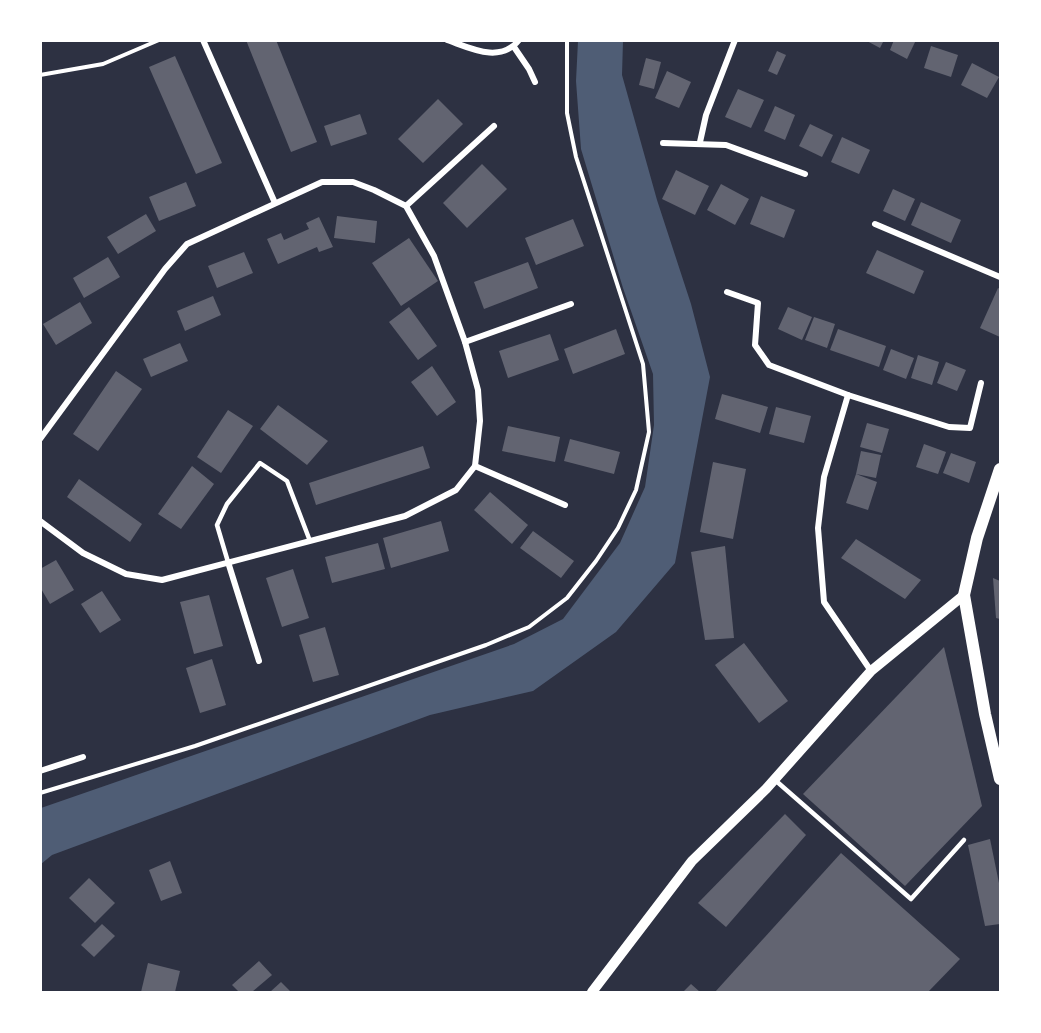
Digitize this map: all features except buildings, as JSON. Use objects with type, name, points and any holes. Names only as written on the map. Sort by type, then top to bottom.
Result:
[{"type":"main road","points":[[1000,469],[977,538],[964,595],[985,714],[1000,779]]},
{"type":"street","points":[[203,40],[275,203]]},
{"type":"street","points":[[447,40],[496,54],[514,47],[519,40]]},
{"type":"street","points":[[700,142],[706,115],[735,40]]},
{"type":"street","points":[[514,47],[535,82]]},
{"type":"street","points":[[406,206],[494,126]]},
{"type":"street","points":[[663,143],[700,142],[726,145],[805,174]]},
{"type":"street","points":[[40,439],[165,269],[187,244],[322,182],[353,182],[406,206],[434,256],[465,342],[478,390],[480,420],[475,466],[456,490],[405,516],[162,580],[126,574],[83,553],[40,521]]},
{"type":"street","points":[[875,224],[1000,277]]},
{"type":"street","points":[[728,292],[758,303],[755,345],[769,365],[848,395],[949,427],[970,428],[981,383]]},
{"type":"street","points":[[465,342],[571,304]]},
{"type":"street","points":[[848,395],[824,477],[818,528],[824,602],[871,671]]},
{"type":"street","points":[[475,466],[565,505]]},
{"type":"street","points":[[228,562],[259,661]]},
{"type":"street","points":[[592,993],[692,861],[775,780],[871,671],[964,595]]},
{"type":"street","points":[[40,771],[83,757]]},
{"type":"lane","points":[[228,562],[217,525],[227,504],[260,463],[287,482],[310,541]]},
{"type":"lane","points":[[775,780],[911,899],[964,840]]},
{"type":"path","points":[[40,75],[103,64],[159,40]]},
{"type":"path","points":[[40,793],[195,746],[486,645],[529,627],[567,598],[596,561],[618,528],[636,490],[649,432],[643,364],[576,157],[567,113],[567,40]]},
{"type":"water","points":[[578,41],[623,41],[622,75],[657,200],[691,304],[710,377],[675,563],[616,632],[533,691],[430,715],[52,855],[41,864],[41,808],[514,644],[563,619],[620,543],[645,487],[654,425],[653,374],[623,288],[581,149],[576,81]]}]
